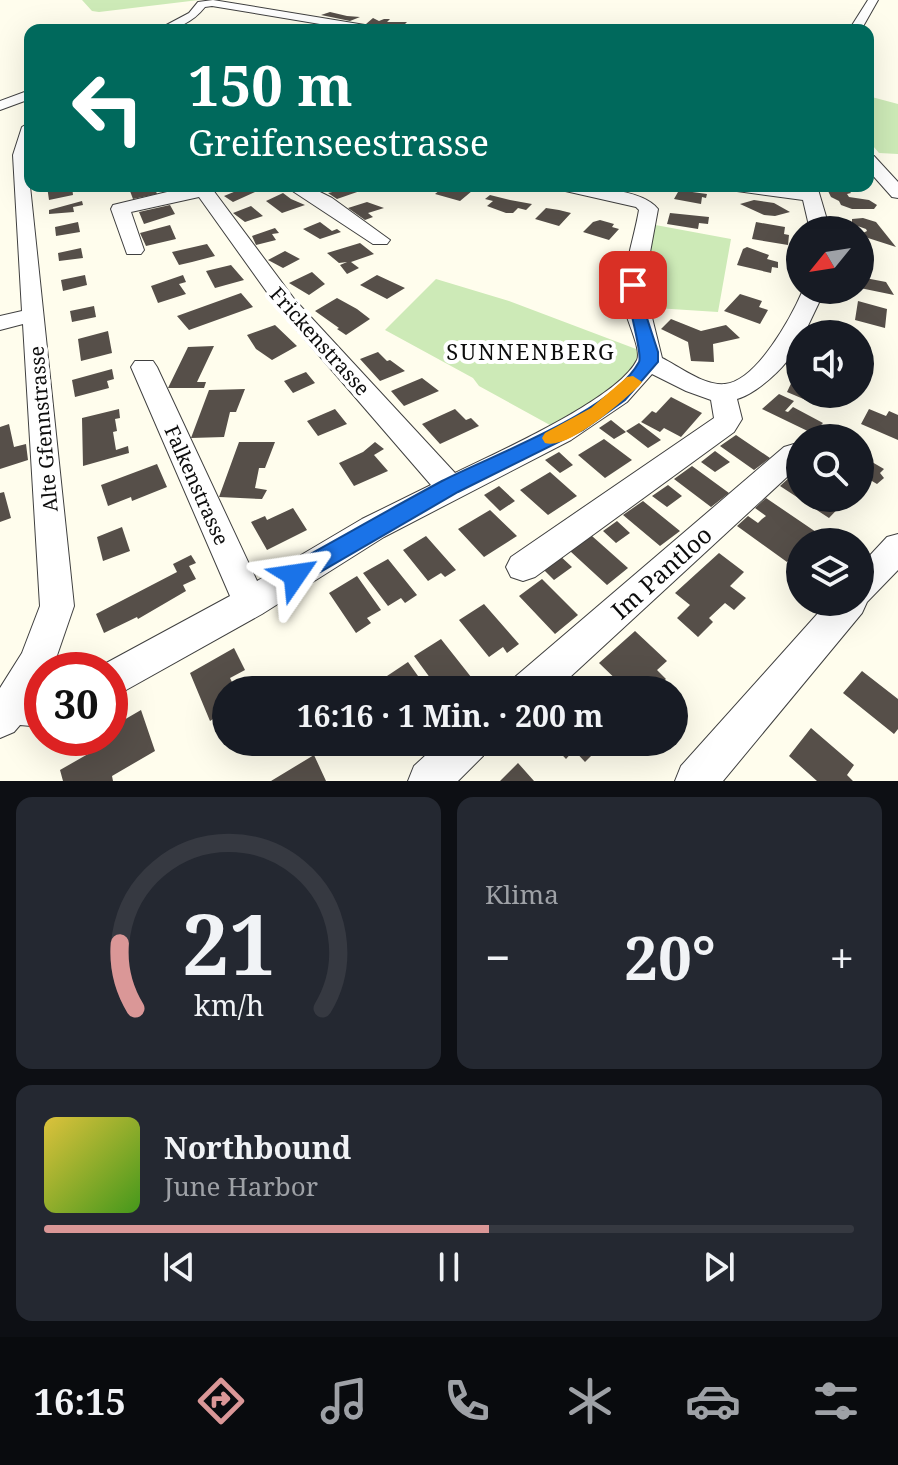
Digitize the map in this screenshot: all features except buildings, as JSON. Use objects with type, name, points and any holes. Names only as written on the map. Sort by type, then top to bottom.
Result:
[{"type":"street","points":[[859,24],[873,0]]},
{"type":"street","points":[[174,24],[193,15],[202,4],[227,4],[342,24]]},
{"type":"street","points":[[2,104],[24,97]]},
{"type":"street","name":"Alte Gfennstrasse","points":[[18,710],[57,606],[21,155],[24,146]]},
{"type":"street","points":[[874,167],[898,193]]},
{"type":"street","points":[[134,250],[120,209],[188,192]]},
{"type":"street","name":"Frickenstrasse","points":[[206,192],[236,242],[264,280],[450,487]]},
{"type":"street","points":[[304,192],[380,240]]},
{"type":"street","points":[[128,671],[250,603],[341,546],[450,487],[553,438],[618,396],[649,362],[650,352],[636,309],[633,285],[649,209],[647,193],[629,201],[592,192]]},
{"type":"street","points":[[810,192],[816,216]]},
{"type":"street","points":[[322,224],[345,216]]},
{"type":"street","points":[[649,362],[723,393],[736,392],[753,381],[785,345],[807,304]]},
{"type":"street","points":[[0,323],[33,315]]},
{"type":"street","name":"Falkenstrasse","points":[[144,367],[250,603]]},
{"type":"street","points":[[523,567],[724,425],[728,419],[723,393]]},
{"type":"street","name":"Im Pantloo","points":[[544,676],[786,461]]},
{"type":"street","points":[[874,574],[898,547]]},
{"type":"street","points":[[696,781],[838,616]]},
{"type":"street","points":[[429,781],[455,756]]},
{"type":"green space","points":[[82,0],[199,0],[99,12],[92,11]]},
{"type":"green space","points":[[874,98],[898,104],[898,154],[879,153],[874,147]]},
{"type":"green space","points":[[650,224],[731,239],[718,312],[640,307]]},
{"type":"green space","points":[[436,279],[509,301],[644,352],[643,365],[559,430],[385,330]]},
{"type":"slow traffic","points":[[552,438],[597,412],[633,382]]},
{"type":"district","name":"SUNNENBERG","points":[[531,351]]},
{"type":"route","points":[[295,575],[373,528],[576,425],[618,396],[649,362],[650,352],[636,309],[633,285]]}]
